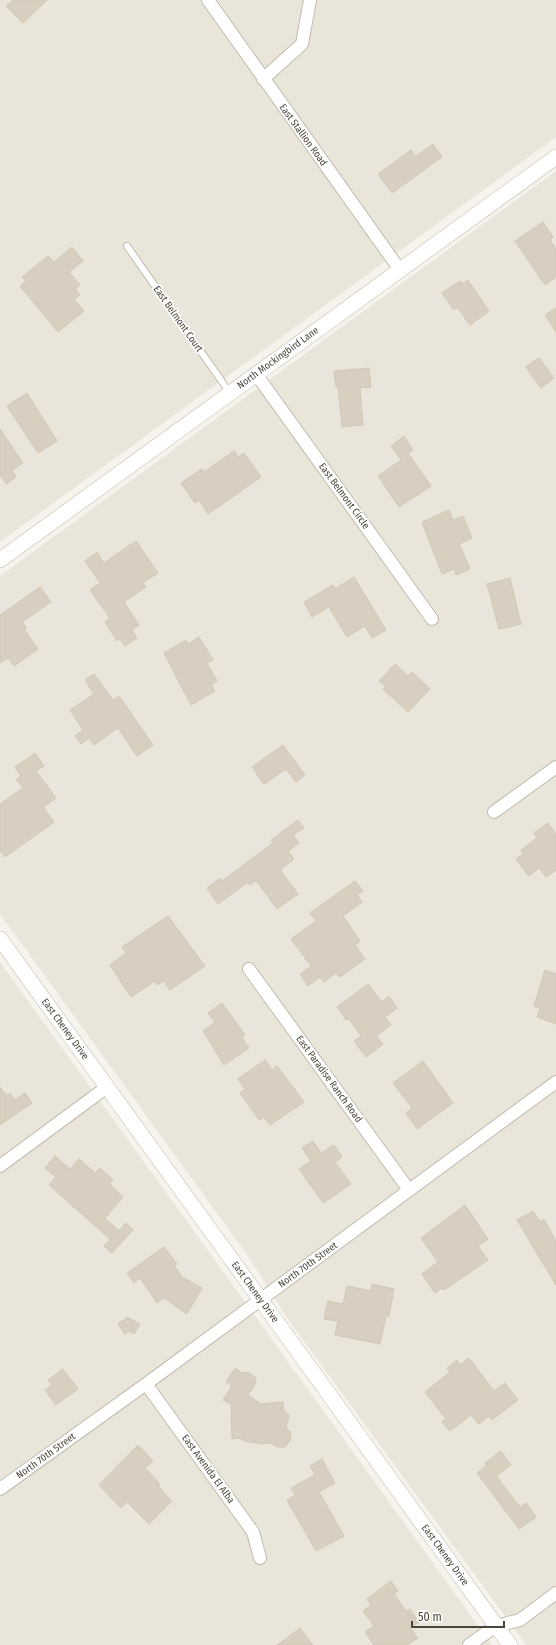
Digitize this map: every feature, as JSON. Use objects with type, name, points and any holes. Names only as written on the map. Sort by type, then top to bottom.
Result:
[{"type":"street","name":"East Stallion Road","points":[[208,0],[400,270]]},
{"type":"street","points":[[263,79],[302,44],[310,0]]},
{"type":"street","name":"North Mockingbird Lane","points":[[0,560],[400,270],[554,163]]},
{"type":"street","name":"East Belmont Circle","points":[[256,374],[432,619]]},
{"type":"street","points":[[494,812],[556,767]]},
{"type":"street","name":"East Cheney Drive","points":[[0,939],[510,1645]]},
{"type":"street","name":"East Paradise Ranch Road","points":[[249,969],[409,1190]]},
{"type":"street","name":"North 70th Street","points":[[0,1489],[146,1384],[556,1082]]},
{"type":"street","points":[[0,1166],[107,1087]]},
{"type":"street","name":"East Avenida El Alba","points":[[146,1384],[253,1532],[260,1558]]},
{"type":"street","points":[[469,1645],[496,1626],[520,1620],[556,1593]]},
{"type":"lane","name":"East Belmont Court","points":[[127,246],[230,392]]},
{"type":"shaded area","points":[[0,0],[556,0],[556,137],[0,542]]},
{"type":"shaded area","points":[[556,171],[556,1645],[526,1645],[287,1318],[248,1256],[0,914],[0,576]]},
{"type":"shaded area","points":[[0,962],[492,1645],[0,1645]]},
{"type":"building","points":[[13,0],[47,0],[23,23],[6,6]]},
{"type":"building","points":[[433,144],[442,157],[392,193],[378,174],[411,150],[415,157]]},
{"type":"building","points":[[543,222],[553,237],[550,240],[556,249],[556,277],[545,285],[515,241]]},
{"type":"building","points":[[72,247],[83,261],[69,272],[80,285],[75,289],[80,295],[74,299],[84,311],[58,332],[20,286],[26,281],[22,277],[48,256],[54,262]]},
{"type":"building","points":[[468,280],[489,311],[470,325],[457,307],[454,310],[442,293],[460,281],[462,284]]},
{"type":"building","points":[[556,308],[556,332],[545,315]]},
{"type":"building","points":[[539,358],[554,378],[541,388],[526,367]]},
{"type":"building","points":[[369,368],[371,387],[360,388],[363,425],[342,427],[338,386],[336,387],[334,371]]},
{"type":"building","points":[[27,393],[57,441],[38,453],[7,406]]},
{"type":"building","points":[[0,429],[23,463],[12,470],[16,477],[6,484],[0,475]]},
{"type":"building","points":[[404,436],[413,450],[408,453],[431,486],[399,507],[378,476],[401,460],[391,446]]},
{"type":"building","points":[[234,451],[238,457],[244,453],[261,477],[208,514],[199,500],[195,503],[181,483],[202,469],[204,472]]},
{"type":"building","points":[[449,510],[453,520],[463,516],[472,538],[459,544],[470,569],[456,575],[454,569],[442,574],[422,522]]},
{"type":"building","points":[[136,541],[158,573],[143,583],[146,587],[124,602],[139,625],[132,630],[137,638],[125,646],[120,639],[117,641],[105,622],[110,618],[90,590],[100,583],[85,561],[97,552],[104,563]]},
{"type":"building","points":[[354,577],[386,630],[372,638],[365,626],[347,637],[329,607],[312,617],[304,602],[333,585],[335,589]]},
{"type":"building","points":[[510,578],[521,624],[499,629],[487,584]]},
{"type":"building","points":[[40,587],[51,602],[22,622],[27,628],[24,629],[38,649],[14,666],[8,658],[0,663],[0,615]]},
{"type":"building","points":[[199,637],[213,660],[207,663],[217,681],[211,685],[215,691],[191,705],[164,653],[186,640],[188,644]]},
{"type":"building","points":[[395,664],[408,676],[412,672],[430,689],[408,712],[383,689],[386,686],[379,681]]},
{"type":"building","points":[[94,674],[113,700],[119,696],[153,745],[137,756],[118,728],[94,745],[89,738],[81,744],[75,736],[83,730],[70,710],[94,694],[85,680]]},
{"type":"building","points":[[283,745],[305,775],[296,782],[286,769],[264,784],[252,767]]},
{"type":"building","points":[[35,753],[44,766],[36,771],[56,798],[43,807],[54,822],[5,857],[0,851],[0,804],[23,788],[16,779],[21,776],[15,767]]},
{"type":"building","points":[[298,820],[304,828],[293,835],[299,843],[288,851],[294,859],[280,870],[298,894],[277,909],[256,880],[250,885],[248,882],[218,904],[207,888],[220,878],[222,881],[273,843],[271,840]]},
{"type":"building","points":[[548,823],[556,834],[556,870],[546,877],[539,868],[529,876],[516,859],[523,854],[521,850],[537,838],[534,833]]},
{"type":"building","points":[[355,881],[363,891],[357,895],[362,902],[343,916],[360,941],[355,945],[365,959],[340,977],[336,973],[324,982],[320,977],[308,986],[300,974],[311,966],[291,939],[316,921],[310,913]]},
{"type":"building","points":[[168,916],[205,966],[170,990],[164,981],[157,985],[155,981],[131,997],[110,965],[126,953],[122,947]]},
{"type":"building","points":[[545,970],[556,974],[556,1024],[537,1017],[540,1008],[534,1006]]},
{"type":"building","points":[[368,984],[382,1002],[389,996],[397,1008],[385,1017],[391,1025],[376,1036],[383,1044],[366,1057],[354,1041],[361,1036],[349,1019],[346,1020],[337,1007]]},
{"type":"building","points":[[222,1003],[245,1035],[242,1038],[249,1048],[224,1065],[203,1031],[215,1022],[208,1013]]},
{"type":"building","points":[[265,1060],[272,1070],[277,1066],[304,1102],[270,1125],[264,1117],[259,1120],[240,1093],[245,1089],[238,1079]]},
{"type":"building","points":[[423,1061],[453,1103],[417,1129],[406,1113],[412,1108],[393,1083]]},
{"type":"building","points":[[0,1087],[7,1096],[10,1093],[15,1100],[25,1093],[32,1103],[0,1125]]},
{"type":"building","points":[[313,1141],[321,1153],[334,1145],[342,1157],[335,1162],[351,1184],[323,1203],[299,1169],[311,1161],[302,1148]]},
{"type":"building","points":[[55,1156],[70,1169],[79,1159],[95,1173],[100,1168],[113,1180],[109,1184],[123,1197],[105,1218],[119,1231],[126,1223],[133,1230],[112,1253],[104,1246],[110,1239],[49,1185],[56,1177],[45,1168]]},
{"type":"building","points":[[465,1205],[488,1239],[478,1246],[488,1260],[444,1290],[442,1288],[435,1293],[422,1274],[438,1262],[421,1238]]},
{"type":"building","points":[[533,1211],[540,1222],[544,1219],[556,1241],[556,1285],[517,1220]]},
{"type":"building","points":[[164,1247],[177,1264],[174,1265],[182,1277],[202,1288],[187,1314],[164,1298],[157,1303],[140,1278],[134,1283],[127,1273]]},
{"type":"building","points":[[372,1284],[394,1289],[389,1316],[386,1316],[380,1344],[335,1335],[338,1321],[324,1319],[328,1301],[343,1304],[347,1286],[371,1291]]},
{"type":"building","points":[[127,1317],[140,1324],[134,1334],[129,1331],[125,1334],[118,1324]]},
{"type":"building","points":[[469,1358],[494,1391],[505,1383],[518,1400],[492,1420],[489,1416],[479,1424],[471,1415],[450,1431],[442,1422],[446,1419],[425,1392],[450,1372],[447,1368],[457,1360],[460,1365]]},
{"type":"building","points":[[235,1368],[242,1373],[248,1372],[256,1378],[255,1384],[248,1395],[261,1404],[283,1402],[284,1412],[289,1415],[286,1429],[291,1432],[290,1440],[285,1447],[278,1447],[271,1443],[263,1444],[244,1441],[240,1438],[232,1439],[231,1404],[223,1400],[232,1386],[226,1382]]},
{"type":"building","points":[[63,1369],[78,1389],[56,1405],[45,1390],[52,1385],[48,1380]]},
{"type":"building","points":[[138,1445],[153,1461],[145,1468],[160,1484],[158,1486],[172,1501],[149,1524],[127,1502],[121,1508],[99,1485]]},
{"type":"building","points":[[501,1451],[511,1465],[496,1476],[520,1507],[526,1503],[536,1517],[519,1529],[477,1473],[486,1466],[485,1463]]},
{"type":"building","points":[[322,1459],[335,1483],[319,1492],[344,1536],[316,1551],[287,1500],[295,1495],[291,1488],[315,1475],[310,1466]]},
{"type":"building","points":[[391,1581],[398,1591],[394,1594],[406,1611],[410,1609],[419,1622],[410,1628],[418,1638],[407,1645],[374,1645],[365,1632],[374,1626],[363,1611],[371,1605],[367,1599]]},
{"type":"building","points":[[300,1628],[313,1645],[277,1645]]}]
